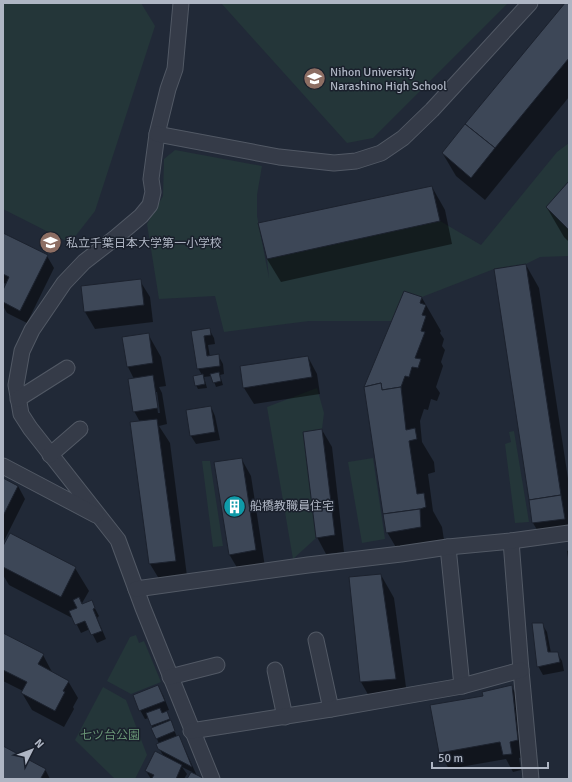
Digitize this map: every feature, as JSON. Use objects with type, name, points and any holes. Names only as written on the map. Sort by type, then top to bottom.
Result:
[{"type":"street","points":[[181,3],[175,70],[168,89],[157,134],[151,179],[153,192],[150,205],[141,216],[84,262],[64,283],[36,324],[22,351],[16,384],[21,414],[30,428],[118,540],[170,676],[212,779]]},
{"type":"street","points":[[157,134],[279,157],[334,163],[356,161],[381,153],[403,138],[432,110],[530,3]]},
{"type":"street","points":[[18,399],[67,368]]},
{"type":"street","points":[[50,454],[80,429]]},
{"type":"street","points":[[3,466],[102,519]]},
{"type":"street","points":[[136,589],[308,565],[569,533]]},
{"type":"street","points":[[512,541],[521,670],[531,779]]},
{"type":"street","points":[[448,547],[462,686]]},
{"type":"street","points":[[316,640],[331,710]]},
{"type":"street","points":[[170,676],[217,665]]},
{"type":"street","points":[[275,670],[285,717]]},
{"type":"street","points":[[192,731],[331,710],[462,686],[521,670]]},
{"type":"green space","name":"私立千葉日本大学第一小学校","points":[[3,3],[141,3],[155,26],[95,211],[70,243],[3,209]]},
{"type":"green space","points":[[221,3],[508,3],[373,138],[347,143]]},
{"type":"green space","points":[[569,143],[569,181],[546,207],[569,230],[569,256],[540,257],[526,264],[494,269],[422,297],[404,291],[392,321],[309,321],[224,332],[215,296],[159,299],[147,224],[163,196],[164,159],[175,150],[262,166],[257,195],[257,216],[269,278],[267,259],[440,221],[481,245],[557,152]]},
{"type":"green space","points":[[317,388],[324,413],[322,429],[303,432],[316,538],[293,559],[267,407]]},
{"type":"green space","points":[[514,431],[529,522],[515,523],[505,444],[511,442],[509,432]]},
{"type":"green space","points":[[373,458],[385,539],[362,543],[348,462]]},
{"type":"green space","points":[[202,461],[210,461],[223,546],[213,547]]},
{"type":"green space","name":"七ツ台公園","points":[[136,635],[139,643],[144,641],[161,682],[131,694],[107,681],[130,637]]},
{"type":"green space","name":"七ツ台公園","points":[[103,687],[126,700],[147,755],[135,779],[115,779],[75,740]]},
{"type":"building","points":[[565,3],[569,3],[569,58],[495,148],[465,124]]},
{"type":"building","points":[[465,124],[495,148],[471,178],[442,153]]},
{"type":"building","points":[[569,181],[569,230],[546,207]]},
{"type":"building","points":[[432,186],[440,221],[267,259],[258,223]]},
{"type":"building","points":[[3,233],[48,255],[20,311],[3,302],[3,290],[9,277],[3,274]]},
{"type":"building","points":[[526,264],[561,495],[529,500],[494,269]]},
{"type":"building","points":[[141,279],[144,305],[84,312],[81,286]]},
{"type":"building","points":[[404,291],[422,297],[420,303],[426,305],[422,315],[426,316],[421,331],[425,332],[415,358],[421,359],[418,368],[412,367],[409,377],[405,376],[401,387],[382,390],[381,383],[364,387]]},
{"type":"building","points":[[210,328],[211,335],[204,336],[207,356],[219,354],[220,366],[197,369],[191,331]]},
{"type":"building","points":[[149,333],[153,363],[127,367],[122,337]]},
{"type":"building","points":[[308,356],[312,377],[243,388],[240,366]]},
{"type":"building","points":[[219,372],[221,381],[213,383],[210,374]]},
{"type":"building","points":[[203,374],[205,384],[195,386],[193,376]]},
{"type":"building","points":[[153,375],[158,408],[133,412],[128,379]]},
{"type":"building","points":[[381,383],[382,390],[401,387],[406,430],[415,428],[417,439],[409,441],[417,494],[424,493],[426,507],[383,514],[364,387]]},
{"type":"building","points":[[211,406],[215,432],[190,436],[186,410]]},
{"type":"building","points":[[157,419],[176,561],[149,564],[130,422]]},
{"type":"building","points":[[322,429],[335,535],[316,538],[303,432]]},
{"type":"building","name":"船橋教職員住宅","points":[[242,458],[256,550],[229,555],[214,462]]},
{"type":"building","points":[[3,478],[18,486],[3,516]]},
{"type":"building","points":[[561,495],[565,519],[532,523],[529,500]]},
{"type":"building","points":[[420,509],[421,527],[386,533],[383,514]]},
{"type":"building","points":[[10,533],[76,567],[61,597],[3,567],[3,546]]},
{"type":"building","points":[[381,574],[396,679],[360,682],[349,577]]},
{"type":"building","points":[[79,597],[82,604],[92,600],[95,608],[93,609],[102,631],[91,635],[85,621],[75,625],[69,611],[77,608],[73,600]]},
{"type":"building","points":[[532,623],[543,623],[548,652],[558,652],[560,662],[537,667]]},
{"type":"building","points":[[3,633],[44,654],[38,664],[69,681],[63,691],[65,692],[55,711],[21,693],[27,682],[3,670]]},
{"type":"building","points":[[158,685],[165,701],[139,711],[133,695]]},
{"type":"building","points":[[512,685],[518,740],[510,742],[512,754],[503,755],[500,742],[439,753],[430,705],[483,696],[482,692]]},
{"type":"building","points":[[160,708],[162,713],[167,711],[170,719],[151,726],[146,713]]},
{"type":"building","points":[[171,720],[175,731],[156,739],[151,728]]},
{"type":"building","points":[[179,735],[192,767],[158,749],[156,744]]},
{"type":"building","points":[[3,746],[46,769],[41,778],[43,779],[3,779]]},
{"type":"building","points":[[155,751],[182,765],[176,779],[154,779],[152,778],[154,775],[145,771]]},
{"type":"building","points":[[191,772],[203,778],[203,779],[187,779]]},
{"type":"place","name":"Nihon University Narashino High School","points":[[315,79]]},
{"type":"place","name":"私立千葉日本大学第一小学校","points":[[50,243]]},
{"type":"place","name":"船橋教職員住宅","points":[[235,506]]}]
